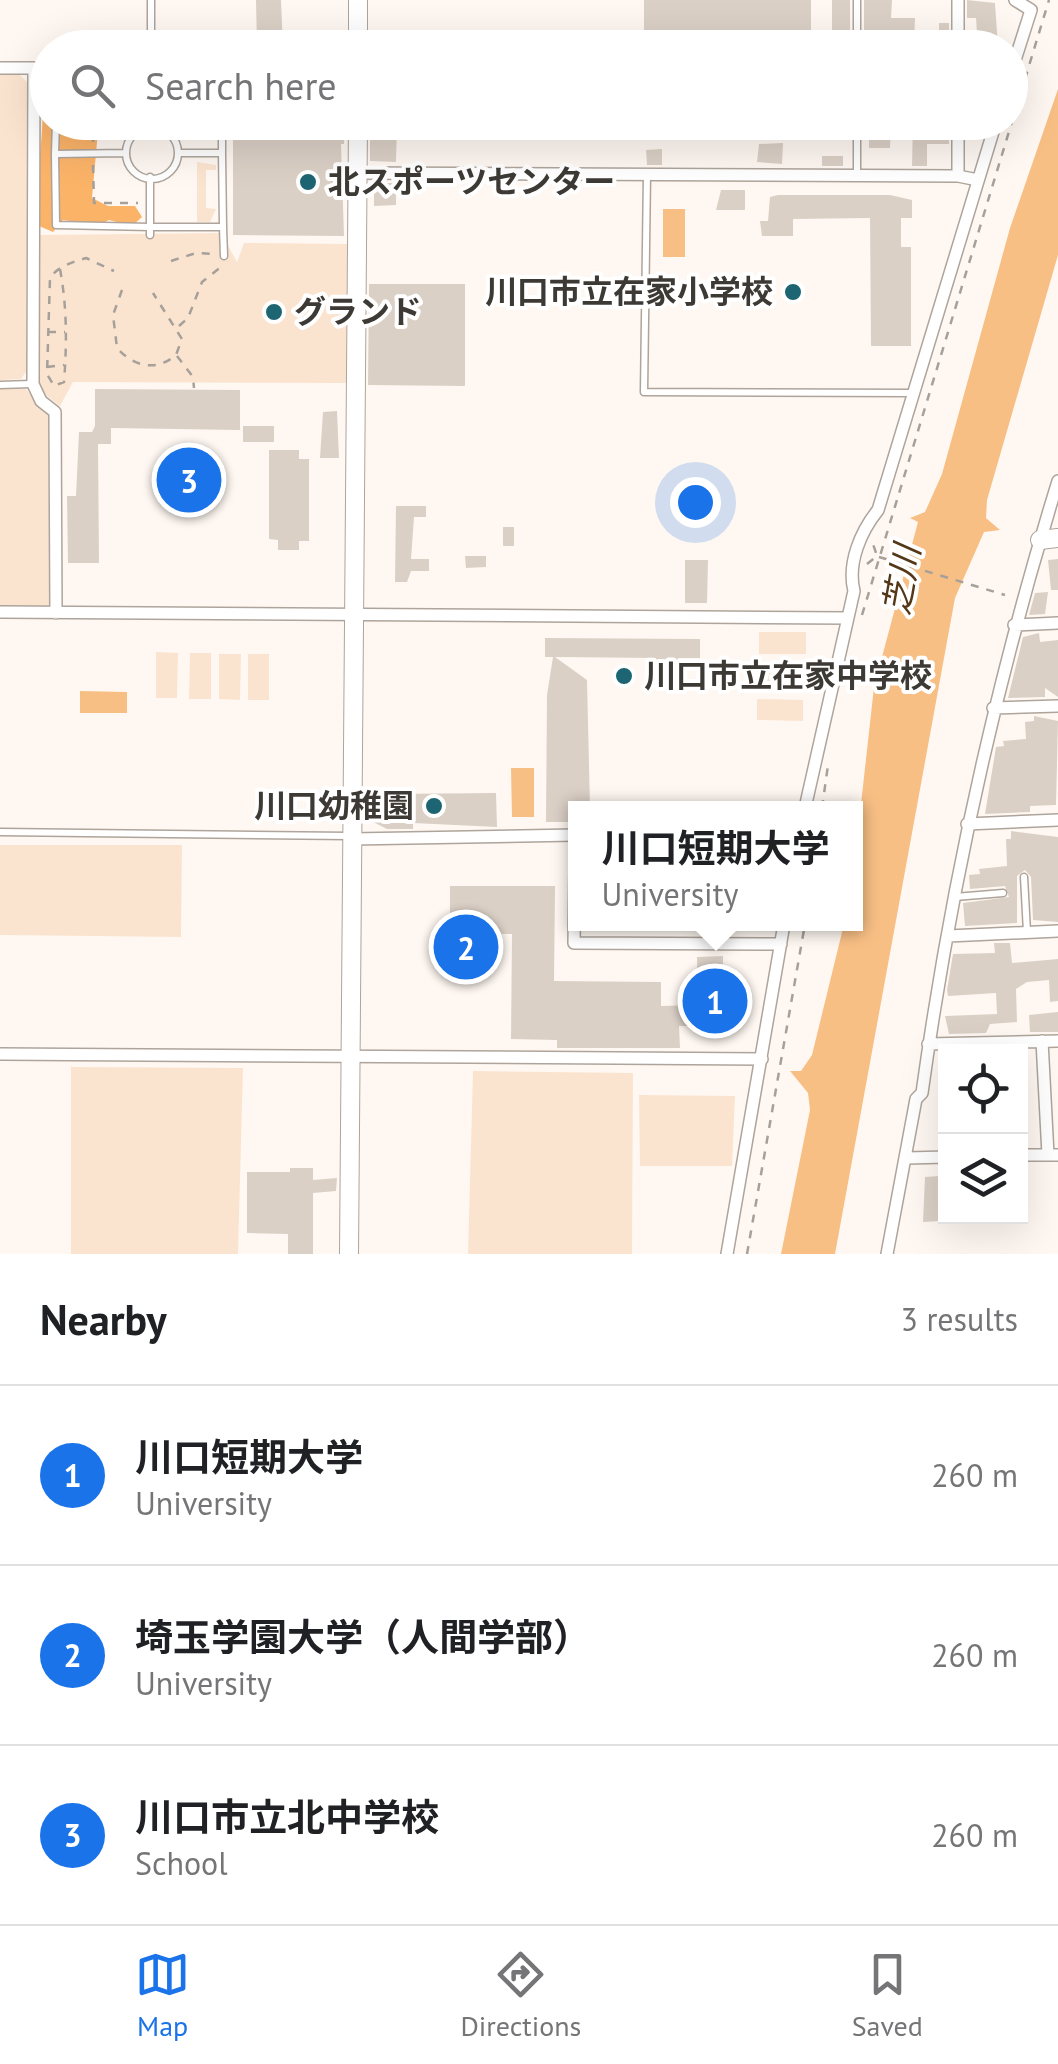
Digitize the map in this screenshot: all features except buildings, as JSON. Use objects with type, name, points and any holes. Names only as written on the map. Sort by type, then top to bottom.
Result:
[{"type":"street","points":[[358,0],[358,30]]},
{"type":"street","points":[[958,0],[958,30]]},
{"type":"street","points":[[1015,0],[1031,10],[1025,30]]},
{"type":"street","points":[[0,68],[30,68]]},
{"type":"street","points":[[34,140],[33,384],[40,401],[56,412],[56,612]]},
{"type":"street","points":[[349,1254],[358,140]]},
{"type":"street","points":[[958,140],[958,176]]},
{"type":"street","points":[[807,801],[854,591],[850,576],[865,526],[878,510],[990,140]]},
{"type":"street","points":[[357,173],[958,176],[978,180]]},
{"type":"street","points":[[888,1254],[967,824],[1014,625],[1049,539],[1058,481]]},
{"type":"street","points":[[0,612],[847,618]]},
{"type":"street","points":[[1014,625],[1058,623]]},
{"type":"street","points":[[993,708],[1058,706]]},
{"type":"street","points":[[967,824],[1058,820]]},
{"type":"street","points":[[352,838],[568,835]]},
{"type":"street","points":[[574,931],[574,943],[781,944]]},
{"type":"street","points":[[727,1254],[783,931]]},
{"type":"street","points":[[948,936],[1058,931]]},
{"type":"street","points":[[1028,1156],[1053,1155],[1042,1041]]},
{"type":"street","points":[[1016,1044],[1058,1041]]},
{"type":"street","points":[[928,1044],[938,1044]]},
{"type":"street","points":[[0,1054],[762,1059]]},
{"type":"street","points":[[907,1158],[938,1157]]},
{"type":"lane","points":[[152,0],[152,30]]},
{"type":"lane","points":[[857,0],[857,30]]},
{"type":"lane","points":[[55,140],[58,228],[150,231],[223,227]]},
{"type":"lane","points":[[127,140],[126,164],[137,176],[150,177],[164,177],[178,163],[175,140]]},
{"type":"lane","points":[[222,140],[224,256]]},
{"type":"lane","points":[[857,140],[857,176]]},
{"type":"lane","points":[[55,154],[126,153]]},
{"type":"lane","points":[[178,153],[222,154]]},
{"type":"lane","points":[[647,174],[644,392],[914,393]]},
{"type":"lane","points":[[150,177],[150,231]]},
{"type":"lane","points":[[0,384],[33,384]]},
{"type":"lane","points":[[0,832],[352,838]]},
{"type":"lane","points":[[1024,877],[1027,932]]},
{"type":"lane","points":[[955,897],[1002,893]]},
{"type":"path","points":[[1028,71],[1050,0]]},
{"type":"path","points":[[93,140],[94,203],[150,203]]},
{"type":"path","points":[[858,632],[877,556],[1006,140]]},
{"type":"path","points":[[171,262],[196,253],[224,256],[222,267],[202,282],[188,318],[178,327]]},
{"type":"path","points":[[60,268],[66,332],[64,382],[59,386],[48,382],[50,278],[60,268],[86,258],[114,271]]},
{"type":"path","points":[[122,290],[113,315],[117,348],[144,366],[160,365],[176,355],[182,339],[178,327],[153,293]]},
{"type":"path","points":[[48,332],[66,332]]},
{"type":"path","points":[[176,355],[193,376],[194,388]]},
{"type":"path","points":[[47,367],[65,365]]},
{"type":"path","points":[[877,556],[1005,595]]},
{"type":"path","points":[[823,801],[829,760]]},
{"type":"path","points":[[746,1254],[804,931]]},
{"type":"shaded area","points":[[0,74],[19,74],[27,82],[26,372],[21,379],[0,380]]},
{"type":"shaded area","points":[[1058,89],[1058,255],[987,500],[986,518],[1000,530],[984,532],[955,598],[835,1254],[781,1254],[810,1110],[808,1093],[790,1071],[801,1071],[812,1055],[842,931],[863,931],[861,801],[874,687],[918,522],[910,518],[925,512],[942,474],[1010,228]]},
{"type":"shaded area","points":[[41,140],[97,140],[92,198],[108,206],[135,206],[142,217],[132,226],[109,220],[99,225],[63,220],[53,232],[39,226]]},
{"type":"shaded area","points":[[197,162],[216,165],[216,170],[206,170],[206,208],[216,209],[210,222],[197,222]]},
{"type":"shaded area","points":[[663,209],[685,209],[685,257],[663,257]]},
{"type":"shaded area","points":[[221,233],[237,262],[244,243],[348,244],[347,383],[73,382],[60,406],[39,390],[39,235]]},
{"type":"shaded area","points":[[0,389],[26,389],[52,420],[55,601],[44,608],[0,608]]},
{"type":"shaded area","points":[[759,632],[806,632],[806,654],[759,654]]},
{"type":"shaded area","points":[[156,652],[178,653],[177,698],[156,698]]},
{"type":"shaded area","points":[[190,653],[211,653],[211,699],[189,699]]},
{"type":"shaded area","points":[[219,654],[241,654],[240,700],[219,699]]},
{"type":"shaded area","points":[[248,654],[269,654],[269,700],[248,700]]},
{"type":"shaded area","points":[[759,661],[806,661],[806,682],[759,682]]},
{"type":"shaded area","points":[[80,691],[127,692],[127,713],[80,713]]},
{"type":"shaded area","points":[[757,699],[803,700],[803,721],[757,720]]},
{"type":"shaded area","points":[[511,768],[534,768],[534,817],[512,817]]},
{"type":"shaded area","points":[[0,845],[182,845],[181,937],[0,935]]},
{"type":"shaded area","points":[[71,1067],[243,1068],[238,1254],[71,1254]]},
{"type":"shaded area","points":[[473,1071],[633,1073],[632,1254],[468,1254]]},
{"type":"shaded area","points":[[639,1095],[735,1096],[732,1166],[640,1166]]},
{"type":"place","name":"北スポーツセンター","points":[[308,182]]},
{"type":"place","name":"川口市立在家小学校","points":[[793,292]]},
{"type":"place","name":"グランド","points":[[274,312]]},
{"type":"place","name":"川口市立北中学校","points":[[189,480]]},
{"type":"place","name":"川口市立在家中学校","points":[[624,676]]},
{"type":"place","name":"川口幼稚園","points":[[434,806]]},
{"type":"place","name":"埼玉学園大学（人間学部）","points":[[466,947]]},
{"type":"place","name":"川口短期大学","points":[[715,1001]]},
{"type":"water label","name":"芝川","points":[[902,580]]}]
